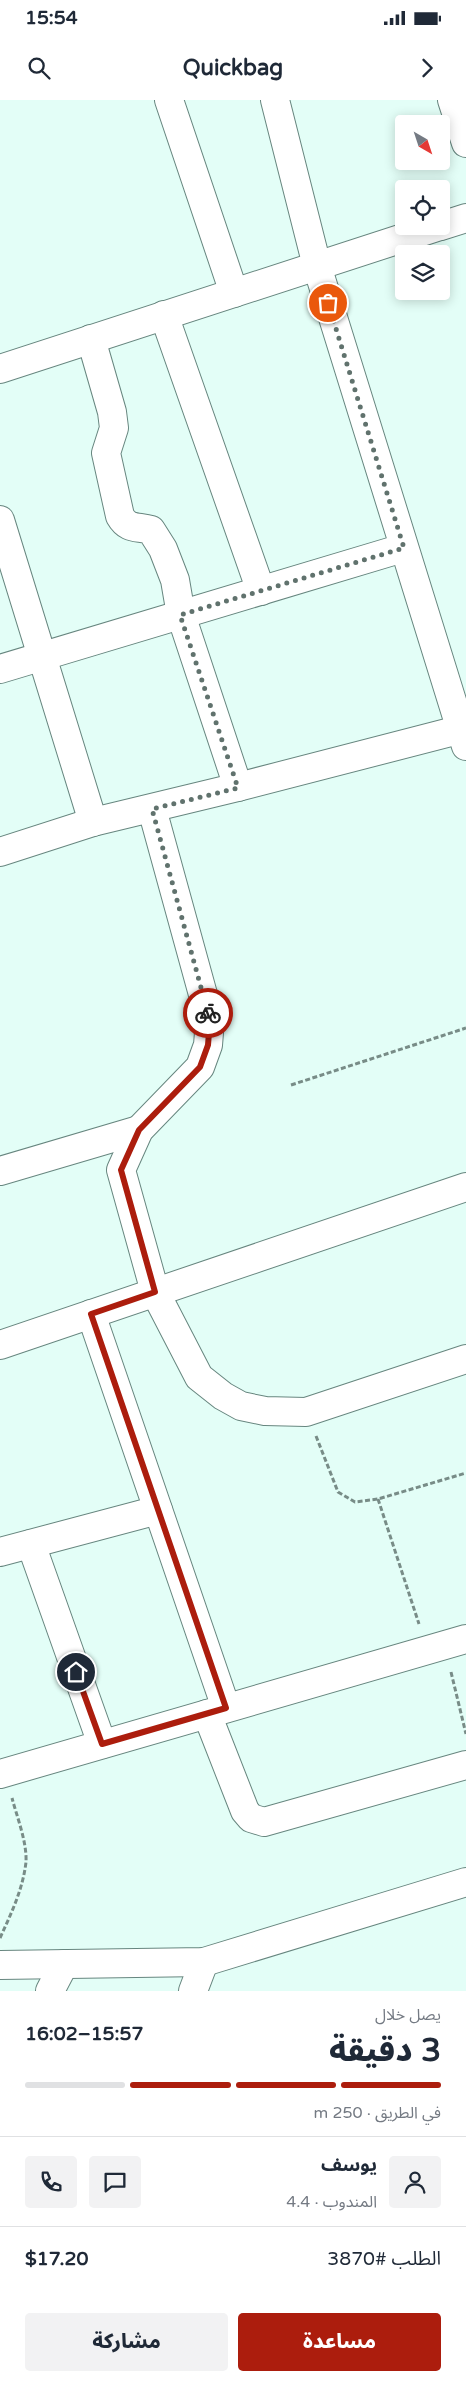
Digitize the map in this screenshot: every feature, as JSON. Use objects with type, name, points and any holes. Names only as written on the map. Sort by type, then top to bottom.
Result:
[{"type":"street","points":[[169,100],[234,293]]},
{"type":"street","points":[[0,852],[93,822],[464,734],[404,548],[317,266],[275,100]]},
{"type":"street","points":[[452,100],[466,143]]},
{"type":"street","points":[[450,223],[466,218]]},
{"type":"street","points":[[0,369],[412,235]]},
{"type":"street","points":[[164,316],[261,591]]},
{"type":"street","points":[[91,339],[112,412],[114,428],[106,453],[120,516],[130,528],[151,530],[175,580],[180,615],[238,788]]},
{"type":"street","points":[[0,520],[93,822]]},
{"type":"street","points":[[0,669],[404,548]]},
{"type":"street","points":[[152,809],[210,1020],[208,1045],[200,1067],[139,1130],[121,1170],[155,1292],[198,1377],[241,1406],[264,1411],[306,1412],[466,1359]]},
{"type":"street","points":[[0,1171],[139,1130]]},
{"type":"street","points":[[0,1345],[466,1187]]},
{"type":"street","points":[[91,1314],[158,1510],[245,1811],[251,1818],[264,1822],[466,1766]]},
{"type":"street","points":[[0,1552],[158,1510]]},
{"type":"street","points":[[31,1544],[102,1744]]},
{"type":"street","points":[[1,1769],[102,1744],[446,1645]]},
{"type":"street","points":[[0,1965],[204,1962],[466,1882]]},
{"type":"street","points":[[193,1991],[204,1962]]},
{"type":"street","points":[[50,1991],[64,1964]]},
{"type":"path","points":[[291,1085],[466,1028]]},
{"type":"path","points":[[306,1412],[338,1492],[355,1502],[378,1499],[466,1473]]},
{"type":"path","points":[[378,1499],[446,1645],[466,1734]]},
{"type":"path","points":[[0,1939],[17,1901],[26,1861],[21,1828],[1,1769]]},
{"type":"way so far","points":[[208,1013],[152,809],[238,788],[180,615],[404,548],[328,303]]},
{"type":"route","points":[[76,1672],[102,1744],[226,1708],[91,1314],[155,1292],[121,1170],[139,1130],[200,1067],[208,1045],[210,1020],[208,1013]]}]
